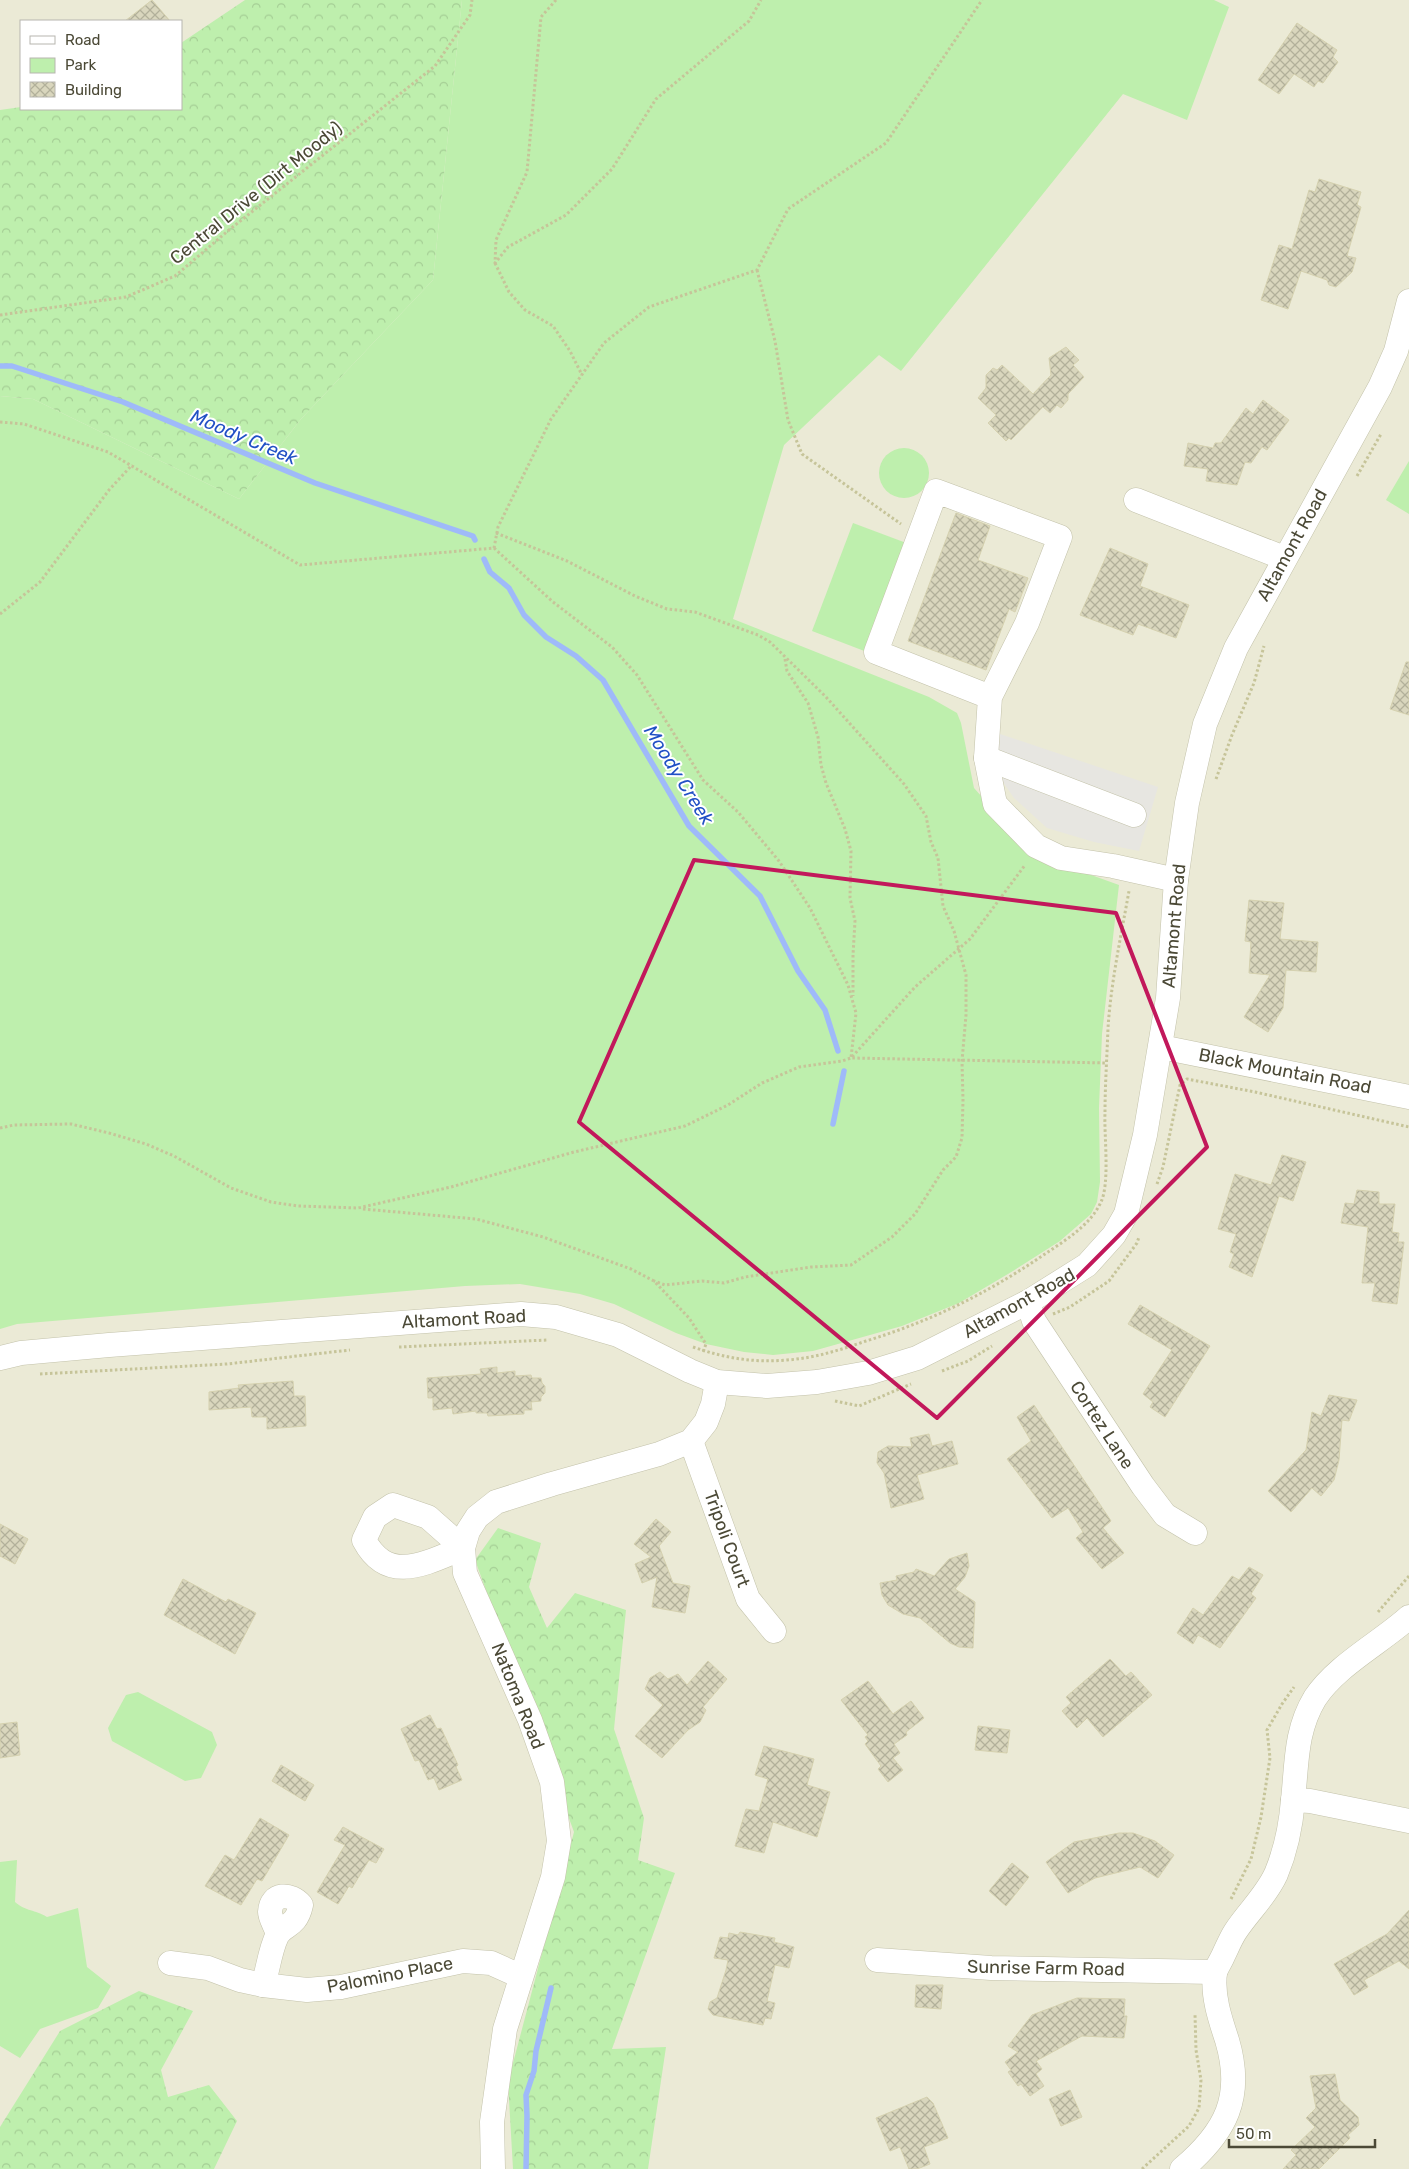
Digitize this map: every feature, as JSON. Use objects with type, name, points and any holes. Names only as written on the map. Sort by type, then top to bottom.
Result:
[{"type":"street","name":"Altamont Road","points":[[0,1358],[22,1353],[109,1345],[521,1314],[556,1317],[618,1335],[690,1371],[717,1382],[768,1386],[817,1382],[868,1373],[916,1358],[1031,1311],[1087,1265],[1114,1235],[1126,1214],[1145,1135],[1161,1047],[1168,998],[1176,880],[1186,803],[1205,724],[1236,648],[1380,387],[1396,351],[1409,301]]},
{"type":"street","points":[[990,697],[876,652],[936,491],[1060,537],[1028,623],[990,697],[986,758],[995,804],[1036,846],[1060,858],[1132,870],[1176,880]]},
{"type":"street","points":[[1136,500],[1284,558]]},
{"type":"street","points":[[986,758],[1134,815]]},
{"type":"street","name":"Black Mountain Road","points":[[1161,1047],[1409,1097]]},
{"type":"street","name":"Cortez Lane","points":[[1031,1311],[1143,1486],[1165,1515],[1196,1533]]},
{"type":"street","name":"Natoma Road","points":[[493,2169],[492,2122],[505,2029],[520,1976],[553,1877],[559,1841],[552,1782],[530,1720],[465,1573],[463,1548],[468,1532],[478,1517],[496,1502],[552,1484],[660,1454],[691,1441],[706,1422],[713,1404],[717,1382]]},
{"type":"street","name":"Tripoli Court","points":[[691,1441],[748,1599],[774,1631]]},
{"type":"street","points":[[1182,2169],[1203,2152],[1216,2135],[1224,2121],[1231,2101],[1234,2078],[1228,2043],[1217,2007],[1215,1972],[1234,1933],[1260,1901],[1275,1875],[1286,1846],[1293,1800],[1298,1741],[1303,1720],[1316,1698],[1330,1680],[1409,1617]]},
{"type":"street","points":[[1293,1800],[1310,1801],[1409,1821]]},
{"type":"street","points":[[263,1985],[278,1934]]},
{"type":"street","name":"Sunrise Farm Road","points":[[876,1960],[991,1968],[1215,1972]]},
{"type":"street","name":"Palomino Place","points":[[170,1963],[208,1968],[240,1980],[263,1985],[307,1990],[341,1987],[463,1961],[491,1963],[520,1976]]},
{"type":"path","name":"Central Drive (Dirt Moody)","points":[[0,315],[126,297],[175,276],[229,230],[435,66],[470,15],[472,0]]},
{"type":"path","points":[[556,0],[541,17],[527,172],[496,240],[495,263],[509,292],[525,310],[553,326],[570,351],[582,375]]},
{"type":"path","points":[[495,263],[508,247],[566,216],[612,169],[656,100],[749,21],[761,0]]},
{"type":"path","points":[[917,543],[903,525],[802,454],[788,420],[775,341],[757,270],[788,209],[886,143],[982,0]]},
{"type":"path","points":[[494,548],[496,533],[552,418],[604,343],[649,307],[757,270]]},
{"type":"path","points":[[0,422],[24,424],[99,449],[132,465],[300,565],[494,548],[553,602],[612,647],[637,675],[702,780],[738,812],[779,861],[810,908],[848,984],[856,1013],[851,1058]]},
{"type":"path","points":[[1352,481],[1361,471],[1384,427]]},
{"type":"path","points":[[0,614],[40,582],[109,490],[132,465]]},
{"type":"path","points":[[0,1128],[14,1125],[71,1124],[99,1131],[146,1144],[174,1156],[231,1188],[271,1202],[298,1206],[358,1208],[476,1219],[543,1237],[631,1269],[665,1285],[702,1281],[724,1283],[745,1277],[811,1267],[850,1265],[892,1238],[915,1214],[943,1170],[956,1157],[962,1138],[962,1061],[967,992],[966,975],[959,948],[954,931],[942,906],[938,858],[931,842],[926,816],[904,784],[826,697],[784,658],[770,642],[758,635],[695,612],[667,609],[635,596],[567,561],[496,533]]},
{"type":"path","points":[[1214,785],[1254,683],[1264,645]]},
{"type":"path","points":[[784,658],[787,670],[808,703],[818,737],[821,765],[826,783],[846,829],[851,851],[850,898],[855,921],[853,1002]]},
{"type":"path","points":[[851,1058],[915,987],[970,939],[1033,854],[1036,846]]},
{"type":"path","points":[[686,1344],[735,1360],[760,1362],[789,1360],[826,1354],[917,1324],[962,1304],[1022,1270],[1073,1236],[1084,1225],[1102,1201],[1106,1180],[1105,1113],[1108,1026],[1132,870]]},
{"type":"path","points":[[358,1208],[451,1187],[574,1152],[684,1126],[728,1104],[762,1083],[799,1066],[842,1061],[851,1058],[1107,1062]]},
{"type":"path","points":[[1154,1192],[1163,1167],[1180,1085],[1187,1079],[1255,1092],[1409,1127]]},
{"type":"path","points":[[1031,1311],[1070,1307],[1109,1281],[1137,1243],[1140,1235]]},
{"type":"path","points":[[654,1281],[698,1330],[706,1344],[704,1351],[690,1371]]},
{"type":"path","points":[[398,1347],[551,1340]]},
{"type":"path","points":[[941,1372],[968,1361],[992,1346]]},
{"type":"path","points":[[38,1374],[84,1373],[178,1365],[226,1364],[354,1350]]},
{"type":"path","points":[[830,1400],[858,1406],[914,1383]]},
{"type":"path","points":[[1372,1617],[1385,1606],[1409,1576]]},
{"type":"path","points":[[1230,1901],[1252,1859],[1270,1758],[1267,1730],[1282,1704],[1300,1680]]},
{"type":"path","points":[[1142,2169],[1189,2126],[1199,2108],[1202,2080],[1196,2050],[1196,2010]]},
{"type":"highlighted area","points":[[694,860],[1116,913],[1207,1147],[937,1418],[579,1122]]},
{"type":"shaded area","points":[[0,0],[1409,0],[1409,2169],[0,2169]]},
{"type":"shaded area","points":[[1000,734],[1158,787],[1139,851],[1094,842],[1047,828],[1014,798],[999,776],[994,756]]},
{"type":"green space","points":[[245,0],[462,0],[433,280],[301,419],[239,499],[33,399],[0,396],[0,110],[20,107],[20,110],[182,110],[182,42]]},
{"type":"green space","points":[[462,0],[1214,0],[1229,7],[1187,120],[1123,94],[901,371],[879,355],[784,445],[733,619],[929,697],[957,713],[961,723],[974,788],[1033,854],[1119,885],[1102,1034],[1099,1108],[1100,1182],[1097,1202],[1091,1214],[1060,1241],[959,1303],[902,1326],[813,1351],[773,1355],[744,1352],[706,1344],[676,1333],[614,1304],[580,1294],[520,1284],[465,1286],[17,1324],[0,1329],[0,396],[33,399],[239,499],[301,419],[433,280]]},
{"type":"green space","points":[[904,448],[918,452],[925,459],[929,473],[925,487],[918,494],[904,498],[890,494],[883,487],[879,473],[883,459],[890,452]]},
{"type":"green space","points":[[1409,461],[1409,514],[1386,500]]},
{"type":"green space","points":[[853,523],[909,544],[867,652],[812,631]]},
{"type":"green space","points":[[498,1528],[541,1543],[529,1587],[547,1628],[575,1593],[626,1610],[614,1729],[644,1818],[638,1860],[675,1873],[612,2049],[666,2047],[648,2169],[513,2169],[508,2082],[574,1832],[475,1560]]},
{"type":"green space","points":[[138,1692],[212,1732],[217,1745],[201,1778],[185,1781],[112,1741],[108,1728],[126,1695]]},
{"type":"green space","points":[[17,1860],[15,1902],[47,1917],[78,1908],[87,1967],[111,1986],[98,2008],[40,2029],[20,2058],[0,2046],[0,1862]]},
{"type":"green space","points":[[139,1991],[193,2011],[161,2070],[168,2097],[209,2085],[237,2121],[214,2169],[0,2169],[0,2127],[60,2031]]},
{"type":"building","points":[[152,0],[169,20],[126,20]]},
{"type":"building","points":[[1297,23],[1337,50],[1333,57],[1338,62],[1323,83],[1318,81],[1314,87],[1294,74],[1279,94],[1258,80]]},
{"type":"building","points":[[1319,179],[1361,192],[1357,205],[1361,207],[1347,256],[1356,258],[1352,272],[1336,287],[1329,285],[1327,280],[1301,271],[1288,309],[1261,300],[1279,245],[1292,249],[1309,190],[1315,192]]},
{"type":"building","points":[[1066,347],[1079,360],[1073,365],[1084,377],[1068,394],[1068,400],[1061,408],[1057,405],[1050,413],[1043,407],[1011,440],[1009,438],[1006,441],[988,423],[996,415],[978,398],[986,388],[986,375],[993,368],[997,370],[1002,365],[1033,394],[1051,375],[1049,358]]},
{"type":"building","points":[[1263,400],[1289,420],[1267,450],[1262,447],[1251,463],[1245,462],[1237,485],[1206,481],[1208,469],[1184,466],[1188,443],[1213,448],[1215,443],[1221,443],[1246,408],[1253,414]]},
{"type":"building","points":[[956,513],[990,526],[978,560],[1028,578],[1015,612],[1009,609],[986,670],[908,641]]},
{"type":"building","points":[[1110,548],[1148,564],[1140,586],[1189,605],[1176,638],[1138,624],[1133,635],[1080,615]]},
{"type":"building","points":[[1406,662],[1409,662],[1409,715],[1390,709]]},
{"type":"building","points":[[1249,900],[1284,903],[1280,939],[1318,942],[1316,972],[1286,970],[1283,1008],[1268,1032],[1244,1017],[1270,975],[1249,973],[1251,942],[1245,941]]},
{"type":"building","points":[[1282,1155],[1306,1162],[1293,1201],[1279,1196],[1252,1277],[1229,1267],[1234,1254],[1230,1252],[1236,1234],[1218,1229],[1235,1174],[1271,1185]]},
{"type":"building","points":[[1357,1190],[1379,1192],[1379,1204],[1395,1204],[1392,1232],[1399,1233],[1398,1242],[1404,1242],[1397,1304],[1372,1301],[1375,1283],[1362,1283],[1368,1227],[1341,1223],[1345,1203],[1354,1204]]},
{"type":"building","points":[[1140,1305],[1210,1346],[1165,1417],[1150,1407],[1153,1402],[1143,1394],[1172,1350],[1128,1324]]},
{"type":"building","points":[[497,1367],[497,1373],[515,1371],[515,1376],[531,1375],[532,1378],[541,1378],[545,1386],[545,1393],[541,1397],[541,1401],[531,1402],[532,1410],[524,1410],[524,1414],[488,1416],[487,1413],[476,1413],[476,1411],[453,1414],[452,1408],[433,1410],[433,1398],[428,1398],[427,1378],[481,1374],[480,1369]]},
{"type":"building","points":[[293,1381],[294,1396],[305,1396],[306,1426],[267,1429],[267,1417],[252,1417],[251,1407],[209,1410],[209,1392],[239,1388],[238,1385]]},
{"type":"building","points":[[1329,1395],[1357,1400],[1349,1421],[1342,1420],[1339,1460],[1334,1480],[1321,1496],[1312,1488],[1291,1512],[1268,1491],[1306,1450],[1312,1412],[1321,1416]]},
{"type":"building","points":[[1034,1405],[1111,1521],[1103,1528],[1124,1553],[1102,1569],[1076,1538],[1083,1532],[1068,1508],[1052,1518],[1007,1459],[1031,1441],[1017,1417]]},
{"type":"building","points":[[929,1434],[932,1446],[952,1441],[958,1464],[917,1475],[924,1499],[891,1508],[884,1473],[877,1463],[878,1452],[888,1446],[912,1447],[910,1438]]},
{"type":"building","points":[[656,1519],[671,1532],[659,1546],[673,1583],[690,1586],[685,1613],[652,1607],[657,1577],[642,1583],[635,1564],[651,1557],[634,1544]]},
{"type":"building","points":[[0,1524],[28,1539],[15,1564],[0,1556]]},
{"type":"building","points":[[967,1553],[969,1566],[965,1577],[955,1589],[975,1602],[973,1648],[959,1647],[950,1643],[920,1618],[903,1614],[888,1605],[882,1595],[880,1583],[897,1580],[896,1576],[914,1572],[916,1569],[934,1576],[949,1559]]},
{"type":"building","points":[[1249,1567],[1263,1575],[1251,1594],[1256,1598],[1220,1648],[1198,1635],[1193,1644],[1177,1633],[1193,1608],[1203,1615],[1232,1576],[1239,1580]]},
{"type":"building","points":[[183,1579],[226,1602],[228,1599],[256,1613],[235,1654],[164,1615]]},
{"type":"building","points":[[1110,1659],[1126,1676],[1131,1672],[1152,1695],[1103,1737],[1087,1718],[1077,1728],[1062,1711],[1071,1703],[1066,1697]]},
{"type":"building","points":[[708,1661],[727,1679],[703,1707],[706,1710],[700,1722],[688,1730],[662,1758],[635,1736],[663,1705],[645,1689],[650,1678],[660,1672],[668,1679],[678,1674],[687,1685]]},
{"type":"building","points":[[868,1681],[893,1714],[911,1701],[924,1718],[906,1732],[907,1735],[894,1744],[900,1753],[893,1758],[903,1770],[888,1782],[878,1769],[881,1766],[865,1744],[868,1741],[865,1737],[868,1735],[841,1700]]},
{"type":"building","points":[[430,1715],[437,1729],[441,1728],[458,1765],[456,1767],[462,1780],[439,1790],[434,1778],[428,1780],[419,1760],[415,1761],[401,1729]]},
{"type":"building","points":[[17,1722],[20,1755],[0,1758],[0,1724]]},
{"type":"building","points":[[978,1726],[1010,1730],[1007,1753],[975,1750]]},
{"type":"building","points":[[764,1746],[814,1759],[807,1785],[830,1792],[817,1837],[773,1822],[764,1853],[735,1846],[746,1809],[759,1811],[768,1779],[755,1775]]},
{"type":"building","points":[[281,1765],[314,1785],[305,1801],[272,1781]]},
{"type":"building","points":[[260,1818],[289,1835],[262,1881],[257,1879],[241,1905],[205,1886],[225,1855],[234,1860]]},
{"type":"building","points":[[343,1827],[384,1849],[376,1863],[369,1860],[352,1888],[349,1886],[338,1904],[317,1892],[345,1845],[334,1840]]},
{"type":"building","points":[[1119,1833],[1133,1833],[1155,1841],[1174,1855],[1158,1878],[1140,1867],[1095,1878],[1068,1893],[1046,1862],[1074,1842]]},
{"type":"building","points":[[1012,1863],[1029,1877],[1006,1906],[989,1891]]},
{"type":"building","points":[[1409,1910],[1409,1969],[1399,1961],[1364,1980],[1368,1987],[1354,1995],[1334,1964],[1387,1934]]},
{"type":"building","points":[[740,1932],[775,1938],[774,1942],[794,1947],[789,1968],[775,1965],[767,2001],[775,2003],[771,2019],[765,2018],[763,2025],[713,2015],[708,2009],[710,2002],[717,1998],[728,1960],[714,1958],[720,1937],[728,1938],[729,1933],[738,1935]]},
{"type":"building","points":[[916,1985],[943,1985],[941,2009],[915,2007]]},
{"type":"building","points":[[1077,1998],[1125,1999],[1124,2016],[1127,2016],[1124,2038],[1082,2036],[1036,2061],[1042,2069],[1036,2074],[1044,2086],[1030,2096],[1021,2084],[1018,2086],[1008,2072],[1011,2070],[1005,2062],[1018,2052],[1008,2046],[1032,2015]]},
{"type":"building","points":[[1335,2074],[1340,2100],[1358,2117],[1359,2125],[1348,2135],[1350,2138],[1319,2169],[1283,2169],[1296,2155],[1291,2150],[1315,2127],[1306,2118],[1316,2108],[1310,2076]]},
{"type":"building","points":[[1070,2090],[1082,2117],[1061,2126],[1049,2099]]},
{"type":"building","points":[[927,2097],[933,2103],[948,2138],[924,2147],[930,2164],[917,2169],[909,2169],[900,2147],[890,2151],[876,2118]]},
{"type":"waterway","name":"Moody Creek","points":[[0,366],[12,366],[123,402],[315,483],[473,536],[475,540]]},
{"type":"waterway","name":"Moody Creek","points":[[484,559],[490,572],[509,588],[524,615],[546,637],[576,656],[603,680],[689,826],[760,896],[798,971],[825,1010],[838,1051]]},
{"type":"waterway","name":"Moody Creek","points":[[833,1124],[844,1071]]},
{"type":"waterway","points":[[526,2169],[526,2095],[534,2071],[536,2051],[551,1988]]}]
